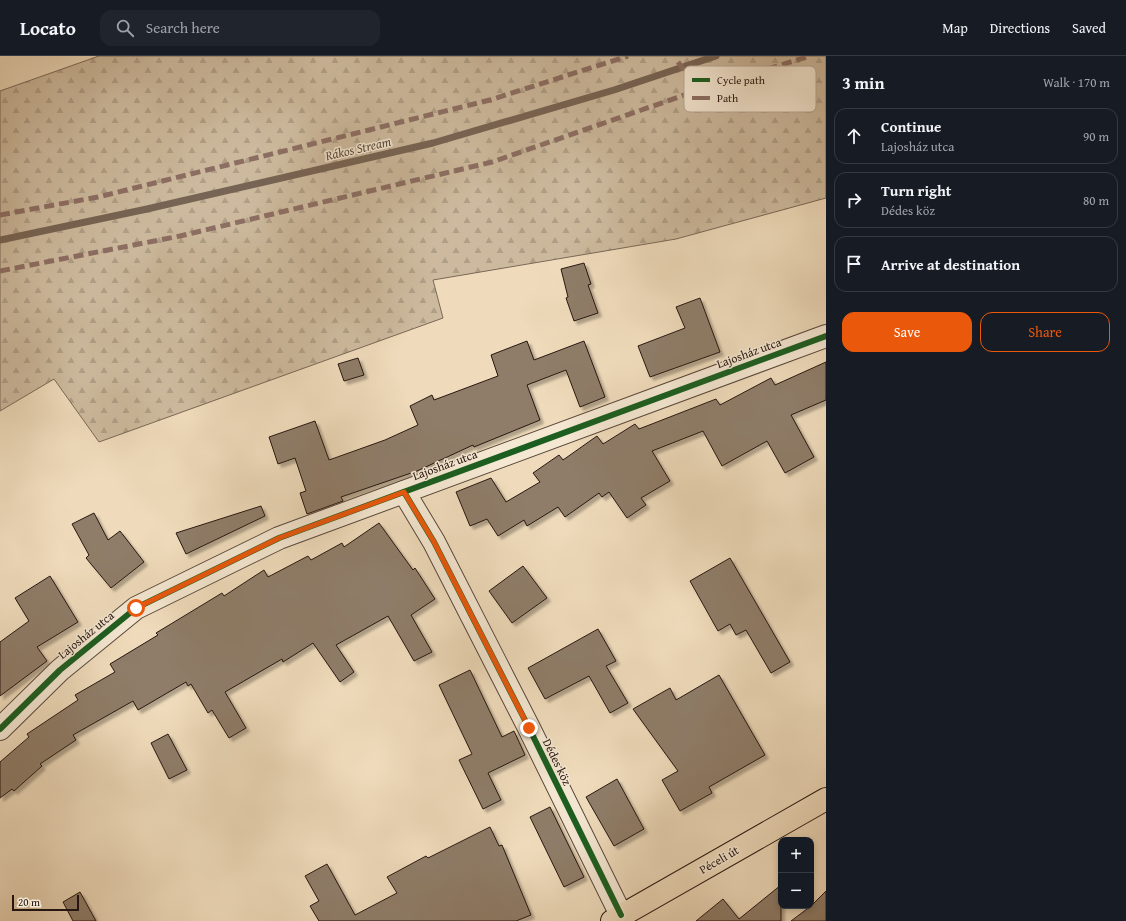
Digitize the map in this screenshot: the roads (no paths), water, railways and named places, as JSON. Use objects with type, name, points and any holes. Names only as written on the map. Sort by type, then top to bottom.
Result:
[{"type":"main road","name":"Péceli út","points":[[616,918],[826,798]]},
{"type":"street","name":"Lajosház utca","points":[[0,729],[60,670],[136,608],[279,538],[826,336]]},
{"type":"street","name":"Dédes köz","points":[[404,492],[441,556],[529,728],[616,918]]},
{"type":"waterway","name":"Rákos Stream","points":[[686,66],[716,56]]},
{"type":"waterway","name":"Rákos Stream","points":[[0,240],[147,209],[433,143],[614,90],[684,67]]}]
